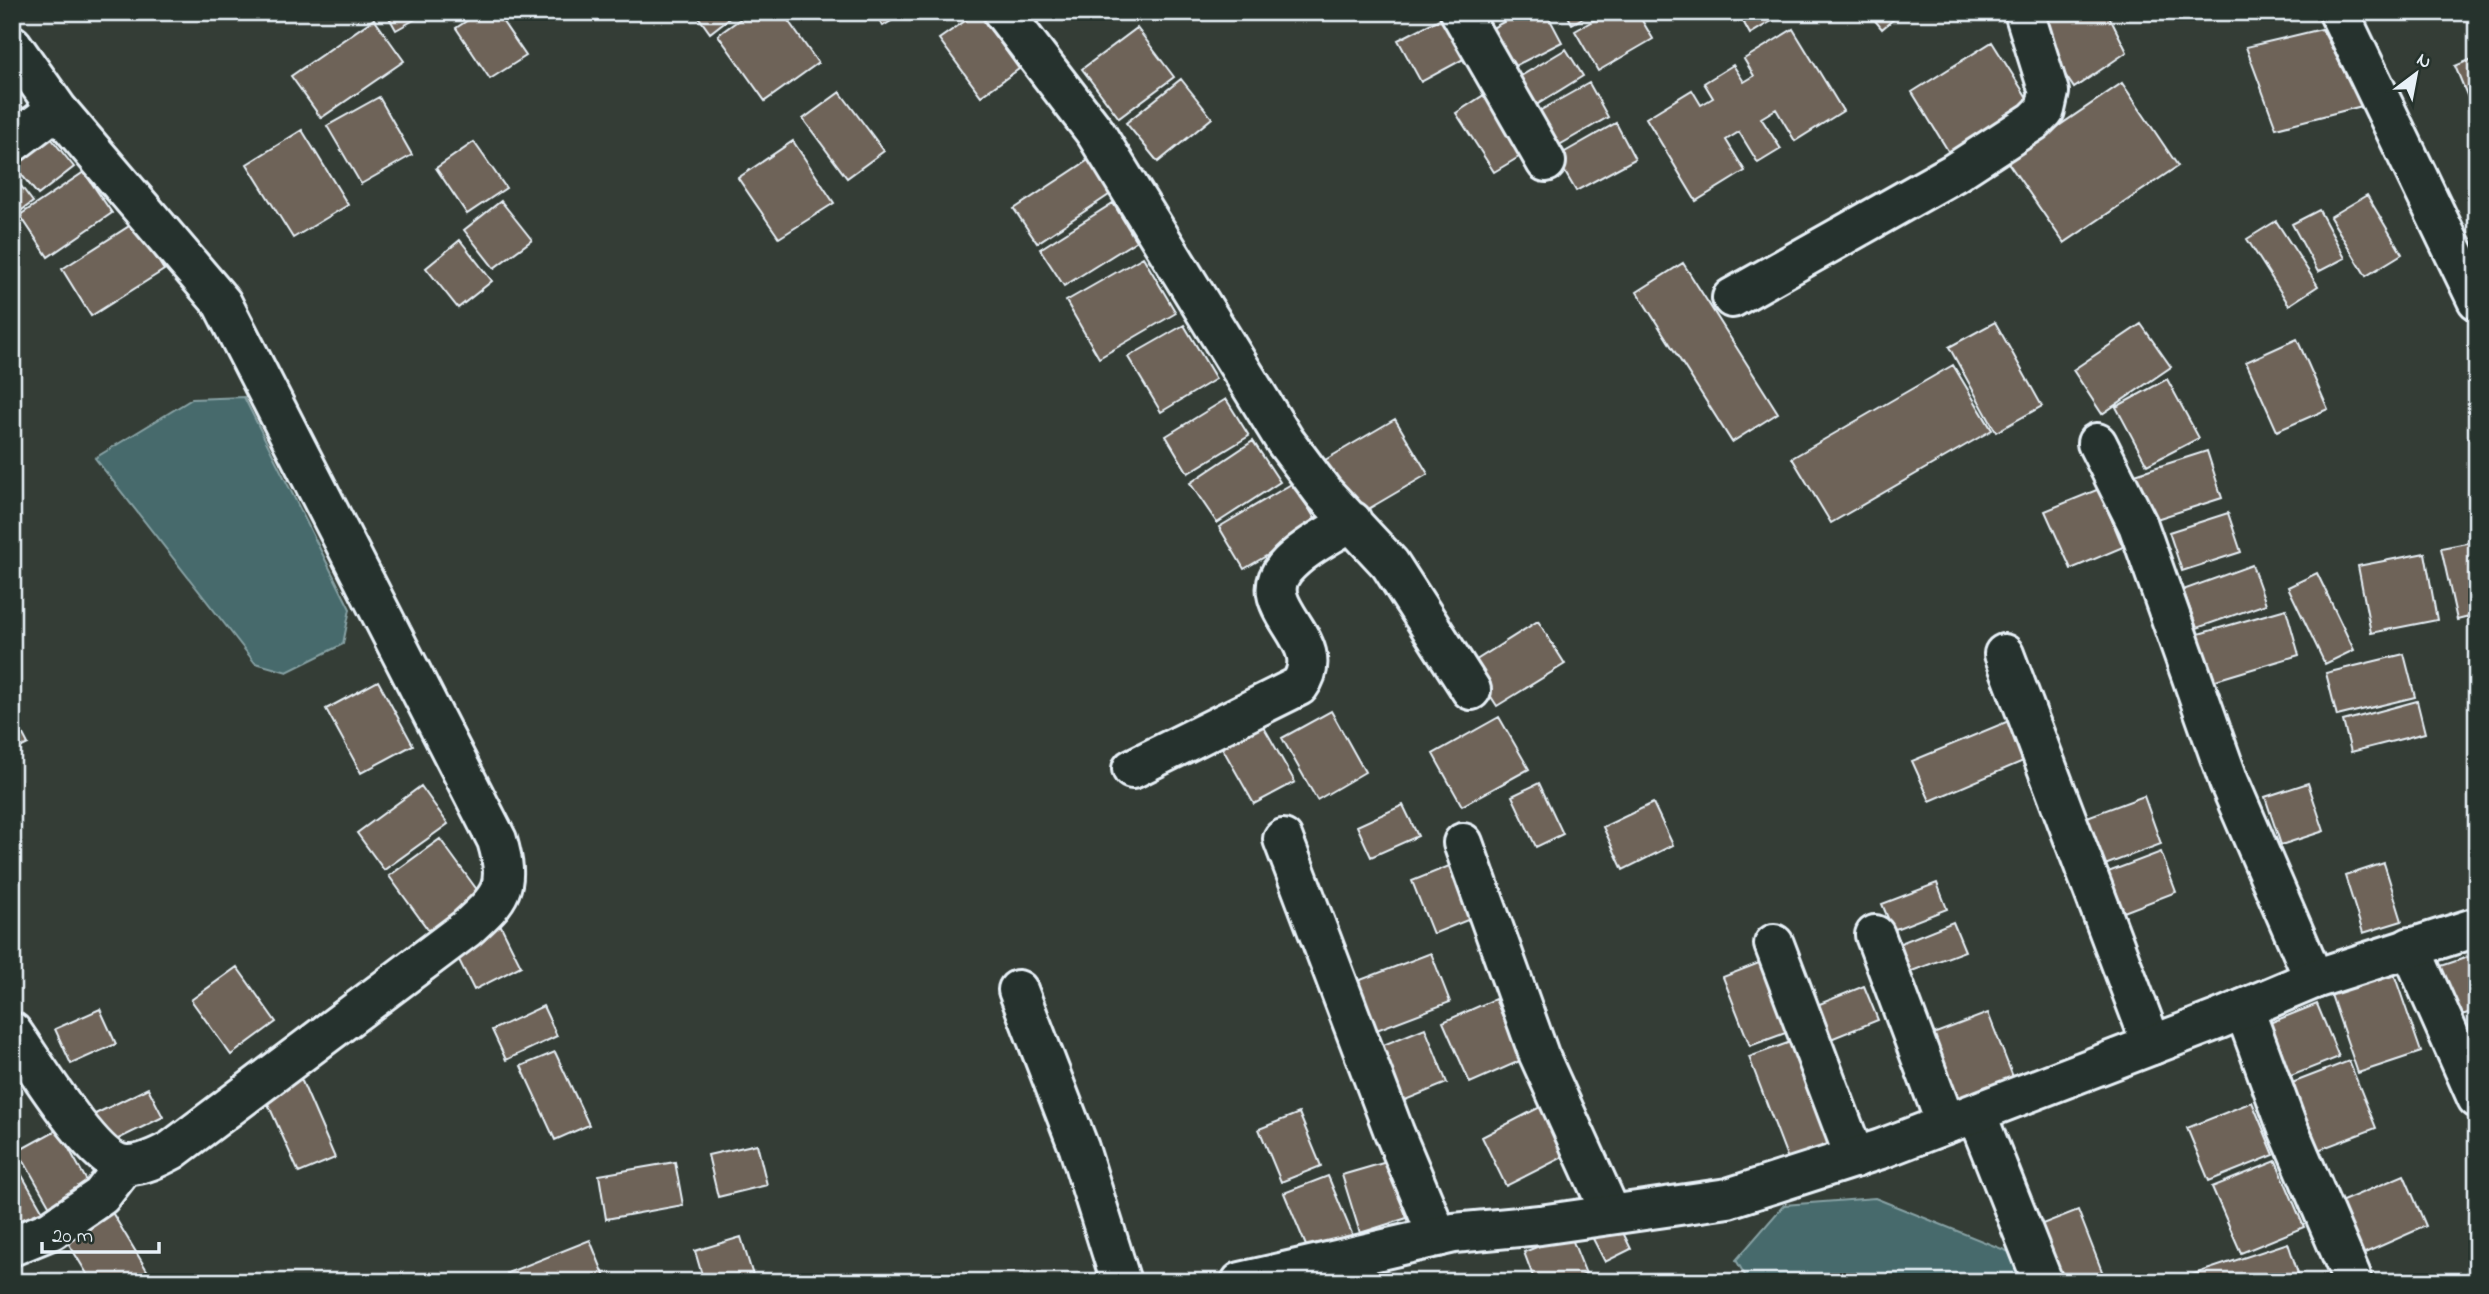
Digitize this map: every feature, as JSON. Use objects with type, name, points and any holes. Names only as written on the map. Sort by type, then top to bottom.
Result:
[{"type":"street","points":[[1003,12],[1095,132],[1285,441],[1323,492],[1390,564],[1471,690]]},
{"type":"street","points":[[1460,12],[1546,162]]},
{"type":"street","points":[[1732,298],[1954,173],[2034,121],[2045,110],[2049,92],[2024,12]]},
{"type":"street","points":[[2339,13],[2477,300]]},
{"type":"street","points":[[12,45],[57,108],[222,303],[497,840],[504,864],[503,887],[494,904],[467,928],[172,1150],[150,1161],[125,1165],[104,1156],[85,1136],[12,1032]]},
{"type":"street","points":[[12,143],[57,108]]},
{"type":"street","points":[[2098,443],[2138,525],[2229,782],[2314,979]]},
{"type":"street","points":[[1132,769],[1299,686],[1309,673],[1309,658],[1276,595],[1277,581],[1297,557],[1352,521]]},
{"type":"street","points":[[2004,654],[2152,1045]]},
{"type":"street","points":[[1283,839],[1394,1132],[1438,1237]]},
{"type":"street","points":[[1463,843],[1539,1055],[1611,1214]]},
{"type":"street","points":[[1241,1282],[1438,1237],[1728,1198],[1855,1158],[1961,1119],[2314,979],[2477,927]]},
{"type":"street","points":[[1875,935],[1961,1119],[2043,1282]]},
{"type":"street","points":[[1774,944],[1855,1158]]},
{"type":"street","points":[[2410,947],[2477,1098]]},
{"type":"street","points":[[1018,990],[1079,1148],[1121,1282]]},
{"type":"street","points":[[2244,1009],[2286,1124],[2351,1276]]},
{"type":"street","points":[[12,1246],[51,1230],[101,1196],[125,1165]]},
{"type":"water","points":[[244,397],[350,609],[343,644],[287,672],[255,663],[95,458],[192,399]]},
{"type":"water","points":[[1875,1198],[2022,1257],[2031,1282],[1749,1282],[1736,1260],[1784,1205]]},
{"type":"building","points":[[386,12],[428,12],[396,30]]},
{"type":"building","points":[[480,12],[496,12],[526,56],[490,79],[456,28]]},
{"type":"building","points":[[695,12],[737,12],[710,33]]},
{"type":"building","points":[[750,12],[782,12],[818,63],[765,101],[718,35]]},
{"type":"building","points":[[874,12],[906,12],[883,26]]},
{"type":"building","points":[[978,12],[1019,69],[981,96],[939,39]]},
{"type":"building","points":[[1020,12],[1051,12],[1030,27]]},
{"type":"building","points":[[1522,12],[1546,12],[1562,42],[1503,72],[1483,33]]},
{"type":"building","points":[[1566,12],[1594,12],[1572,24]]},
{"type":"building","points":[[1608,12],[1637,12],[1653,39],[1598,71],[1575,31]]},
{"type":"building","points":[[1738,12],[1782,12],[1783,14],[1750,34]]},
{"type":"building","points":[[1868,12],[1902,12],[1882,29]]},
{"type":"building","points":[[2030,12],[2107,12],[2127,52],[2074,88],[2050,52]]},
{"type":"building","points":[[1449,14],[1471,55],[1421,82],[1398,40]]},
{"type":"building","points":[[374,19],[404,61],[321,118],[291,76]]},
{"type":"building","points":[[1137,28],[1174,77],[1119,118],[1082,69]]},
{"type":"building","points":[[1793,29],[1843,111],[1795,141],[1776,109],[1761,118],[1781,149],[1758,163],[1739,132],[1726,140],[1745,171],[1696,201],[1646,118],[1692,90],[1701,105],[1713,98],[1704,83],[1733,65],[1744,82],[1754,76],[1744,59]]},
{"type":"building","points":[[2322,29],[2362,106],[2276,128],[2246,47]]},
{"type":"building","points":[[1992,42],[2036,112],[1955,162],[1912,92]]},
{"type":"building","points":[[1566,49],[1583,76],[1533,107],[1516,79]]},
{"type":"building","points":[[2477,57],[2477,103],[2471,105],[2455,66]]},
{"type":"building","points":[[1181,79],[1212,118],[1158,162],[1126,123]]},
{"type":"building","points":[[1589,83],[1608,117],[1554,148],[1534,114]]},
{"type":"building","points":[[2122,83],[2178,166],[2064,243],[2007,161]]},
{"type":"building","points":[[1490,91],[1529,151],[1494,172],[1456,113]]},
{"type":"building","points":[[840,92],[884,151],[847,178],[803,119]]},
{"type":"building","points":[[12,93],[27,113],[12,123]]},
{"type":"building","points":[[379,97],[412,155],[361,184],[327,126]]},
{"type":"building","points":[[39,123],[74,167],[38,195],[12,163],[12,144]]},
{"type":"building","points":[[1616,123],[1635,159],[1576,191],[1556,157]]},
{"type":"building","points":[[302,130],[348,205],[293,238],[247,164]]},
{"type":"building","points":[[793,141],[834,203],[779,238],[738,178]]},
{"type":"building","points":[[474,142],[506,188],[467,214],[436,168]]},
{"type":"building","points":[[1090,159],[1112,193],[1037,243],[1014,209]]},
{"type":"building","points":[[84,172],[112,213],[48,257],[20,215]]},
{"type":"building","points":[[12,174],[33,202],[12,217]]},
{"type":"building","points":[[2367,195],[2402,254],[2366,276],[2330,217]]},
{"type":"building","points":[[501,201],[532,240],[494,268],[464,230]]},
{"type":"building","points":[[1113,203],[1136,241],[1064,286],[1040,249]]},
{"type":"building","points":[[2319,210],[2345,258],[2318,272],[2292,224]]},
{"type":"building","points":[[2276,221],[2318,286],[2289,305],[2247,239]]},
{"type":"building","points":[[134,223],[164,270],[91,316],[62,269]]},
{"type":"building","points":[[460,240],[492,281],[458,308],[426,268]]},
{"type":"building","points":[[1143,257],[1176,313],[1099,358],[1066,301]]},
{"type":"building","points":[[1683,263],[1778,413],[1732,442],[1637,292]]},
{"type":"building","points":[[1995,322],[2042,406],[1996,432],[1949,347]]},
{"type":"building","points":[[2141,324],[2171,367],[2102,414],[2073,370]]},
{"type":"building","points":[[1184,325],[1216,379],[1161,412],[1128,357]]},
{"type":"building","points":[[2297,339],[2328,409],[2277,431],[2246,362]]},
{"type":"building","points":[[1953,365],[1992,430],[1831,523],[1792,458]]},
{"type":"building","points":[[2167,379],[2199,438],[2147,465],[2116,407]]},
{"type":"building","points":[[1226,399],[1249,436],[1188,473],[1166,436]]},
{"type":"building","points":[[1395,419],[1428,474],[1358,515],[1325,460]]},
{"type":"building","points":[[1253,441],[1280,482],[1217,523],[1190,483]]},
{"type":"building","points":[[2207,451],[2222,498],[2147,522],[2132,475]]},
{"type":"building","points":[[1293,483],[1319,525],[1244,569],[1219,527]]},
{"type":"building","points":[[2099,489],[2123,547],[2071,569],[2045,511]]},
{"type":"building","points":[[2228,513],[2241,552],[2182,571],[2169,532]]},
{"type":"building","points":[[2477,541],[2477,615],[2457,620],[2441,548]]},
{"type":"building","points":[[2425,553],[2437,620],[2371,633],[2358,566]]},
{"type":"building","points":[[2252,565],[2266,604],[2197,628],[2183,590]]},
{"type":"building","points":[[2317,573],[2354,650],[2325,664],[2288,587]]},
{"type":"building","points":[[2286,609],[2299,655],[2209,682],[2195,635]]},
{"type":"building","points":[[1538,621],[1565,664],[1497,706],[1470,664]]},
{"type":"building","points":[[2404,654],[2415,697],[2337,716],[2326,673]]},
{"type":"building","points":[[378,681],[413,745],[361,773],[326,709]]},
{"type":"building","points":[[2417,701],[2425,733],[2351,752],[2343,721]]},
{"type":"building","points":[[1331,711],[1365,772],[1317,800],[1282,738]]},
{"type":"building","points":[[12,713],[28,744],[12,752]]},
{"type":"building","points":[[1499,717],[1529,769],[1462,806],[1433,754]]},
{"type":"building","points":[[2011,720],[2028,759],[1930,801],[1912,761]]},
{"type":"building","points":[[1261,722],[1295,782],[1254,804],[1220,744]]},
{"type":"building","points":[[1539,783],[1563,834],[1536,847],[1512,796]]},
{"type":"building","points":[[2308,783],[2324,831],[2281,845],[2265,797]]},
{"type":"building","points":[[421,786],[448,824],[384,870],[357,833]]},
{"type":"building","points":[[2144,796],[2161,844],[2105,865],[2087,817]]},
{"type":"building","points":[[1653,803],[1673,845],[1623,870],[1603,827]]},
{"type":"building","points":[[1403,805],[1418,836],[1371,857],[1357,826]]},
{"type":"building","points":[[440,839],[483,898],[432,935],[389,876]]},
{"type":"building","points":[[2161,852],[2176,892],[2124,912],[2108,872]]},
{"type":"building","points":[[1464,860],[1485,913],[1433,934],[1412,881]]},
{"type":"building","points":[[2384,863],[2402,921],[2363,933],[2345,876]]},
{"type":"building","points":[[1937,883],[1947,909],[1893,930],[1882,904]]},
{"type":"building","points":[[498,920],[521,966],[474,990],[451,944]]},
{"type":"building","points":[[1953,922],[1965,951],[1904,974],[1893,946]]},
{"type":"building","points":[[1431,953],[1450,1002],[1374,1031],[1355,982]]},
{"type":"building","points":[[2477,954],[2477,1010],[2447,1020],[2429,970]]},
{"type":"building","points":[[1764,961],[1791,1031],[1750,1046],[1723,977]]},
{"type":"building","points":[[237,967],[276,1022],[231,1055],[191,1000]]},
{"type":"building","points":[[2392,968],[2421,1052],[2358,1073],[2329,989]]},
{"type":"building","points":[[1864,986],[1878,1020],[1816,1045],[1802,1011]]},
{"type":"building","points":[[1495,999],[1522,1060],[1470,1083],[1443,1022]]},
{"type":"building","points":[[2317,1004],[2339,1057],[2278,1081],[2257,1028]]},
{"type":"building","points":[[543,1006],[557,1036],[506,1060],[492,1030]]},
{"type":"building","points":[[100,1009],[116,1044],[71,1064],[55,1029]]},
{"type":"building","points":[[1988,1013],[2013,1077],[1958,1098],[1933,1034]]},
{"type":"building","points":[[1425,1028],[1447,1083],[1388,1107],[1366,1052]]},
{"type":"building","points":[[1796,1040],[1834,1142],[1788,1159],[1749,1057]]},
{"type":"building","points":[[555,1052],[589,1125],[555,1140],[521,1066]]},
{"type":"building","points":[[2349,1061],[2376,1128],[2305,1155],[2279,1088]]},
{"type":"building","points":[[301,1079],[335,1158],[299,1173],[264,1095]]},
{"type":"building","points":[[148,1088],[163,1117],[104,1146],[89,1117]]},
{"type":"building","points":[[2252,1102],[2274,1155],[2209,1181],[2187,1128]]},
{"type":"building","points":[[1542,1106],[1567,1155],[1506,1186],[1482,1137]]},
{"type":"building","points":[[1299,1113],[1321,1166],[1281,1182],[1259,1129]]},
{"type":"building","points":[[58,1129],[93,1192],[54,1214],[18,1151]]},
{"type":"building","points":[[757,1144],[767,1185],[718,1197],[708,1155]]},
{"type":"building","points":[[12,1158],[46,1217],[12,1233]]},
{"type":"building","points":[[1390,1161],[1407,1218],[1360,1233],[1342,1175]]},
{"type":"building","points":[[2276,1161],[2304,1227],[2241,1253],[2212,1187]]},
{"type":"building","points":[[675,1162],[683,1205],[606,1219],[599,1175]]},
{"type":"building","points":[[2404,1175],[2426,1226],[2356,1257],[2333,1205]]},
{"type":"building","points":[[1328,1176],[1353,1236],[1309,1253],[1284,1193]]},
{"type":"building","points":[[110,1209],[154,1282],[92,1282],[64,1236]]},
{"type":"building","points":[[2078,1210],[2103,1274],[2081,1282],[2053,1282],[2032,1228]]},
{"type":"building","points":[[1616,1218],[1631,1249],[1605,1262],[1589,1231]]},
{"type":"building","points":[[1570,1234],[1586,1274],[1567,1282],[1535,1282],[1524,1252]]},
{"type":"building","points":[[741,1237],[755,1282],[704,1282],[695,1251]]},
{"type":"building","points":[[590,1240],[607,1282],[510,1282],[507,1273]]},
{"type":"building","points":[[2288,1243],[2301,1282],[2184,1282],[2182,1278]]}]
